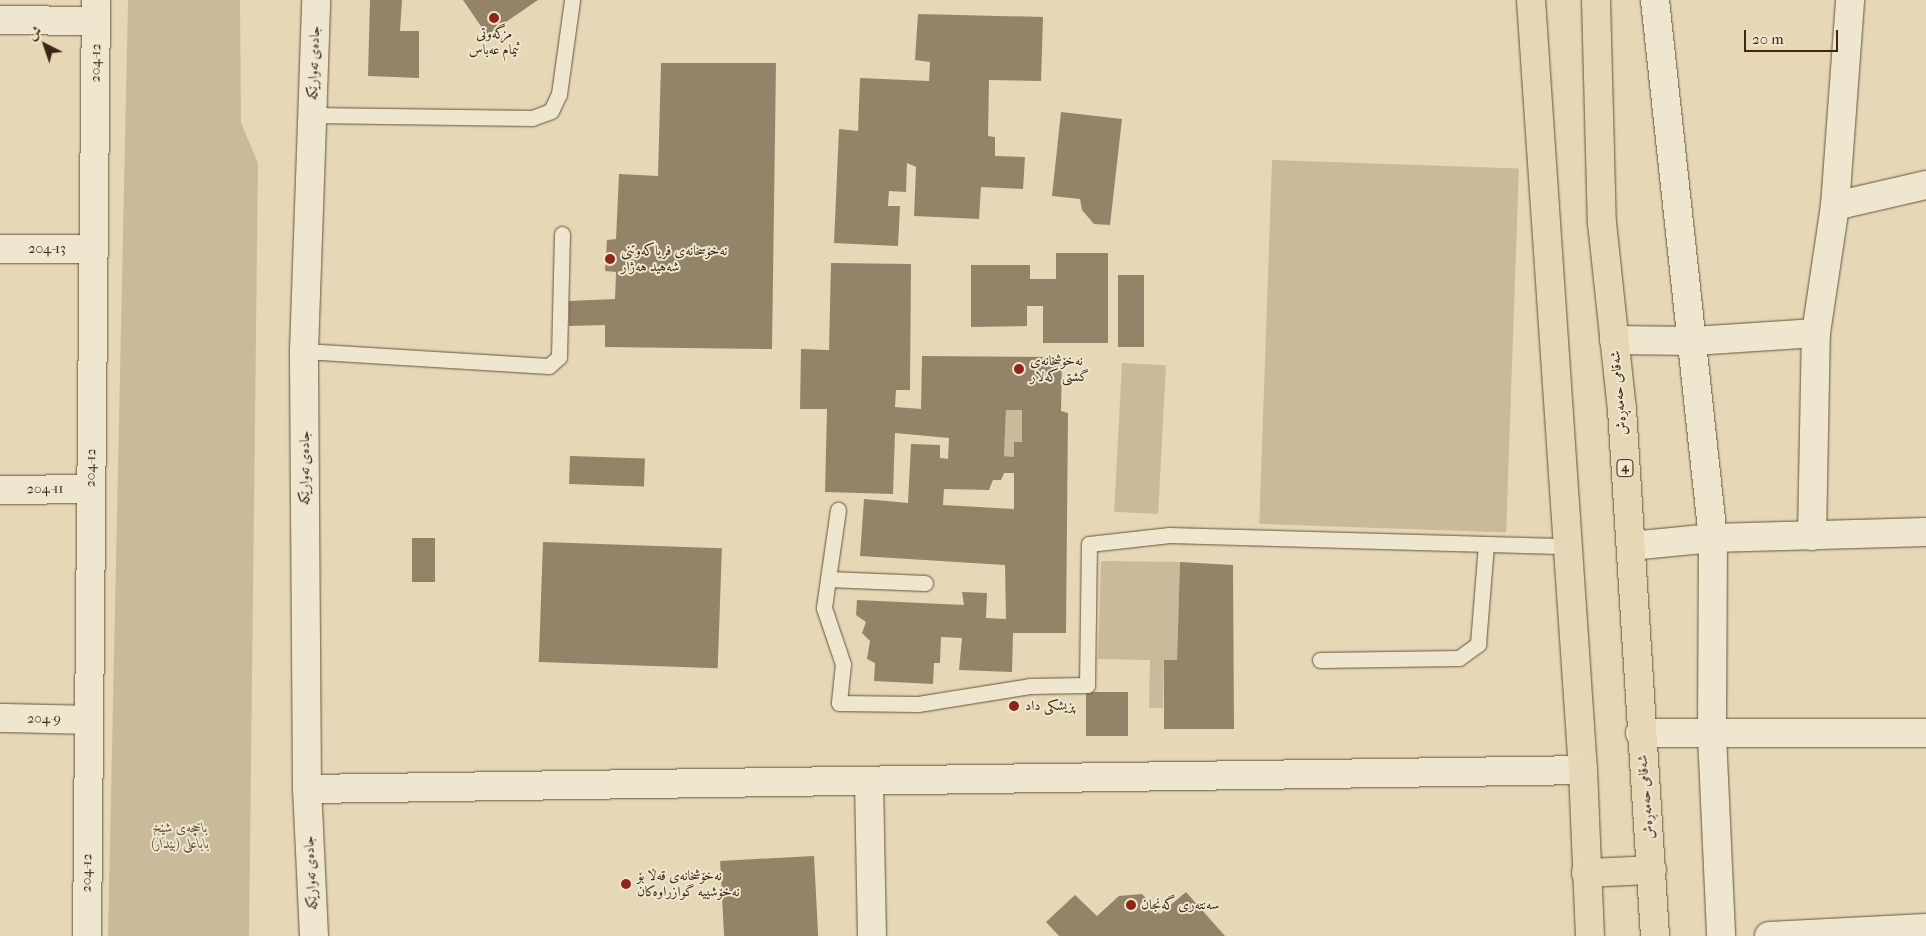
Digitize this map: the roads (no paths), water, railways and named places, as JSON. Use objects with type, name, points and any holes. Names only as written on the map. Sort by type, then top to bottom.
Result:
[{"type":"highway","points":[[1531,0],[1583,770],[1590,936]]},
{"type":"highway","name":"شەقامی حەمەڕەش","points":[[1596,0],[1602,223],[1631,546],[1640,733],[1652,870],[1655,936]]},
{"type":"highway","points":[[1586,873],[1652,870]]},
{"type":"street","name":"جادەی تەوارێکە","points":[[314,936],[307,789],[304,351],[316,0]]},
{"type":"street","points":[[1655,0],[1687,310],[1694,341],[1713,538],[1712,735],[1721,936]]},
{"type":"street","points":[[1812,536],[1816,333],[1835,206],[1850,0]]},
{"type":"street","points":[[0,20],[96,10]]},
{"type":"street","name":"204-12","points":[[86,936],[96,10]]},
{"type":"street","points":[[1835,206],[1926,185]]},
{"type":"street","name":"204-13","points":[[0,248],[94,249]]},
{"type":"street","points":[[1614,340],[1694,341],[1816,333]]},
{"type":"street","name":"204-11","points":[[0,490],[91,489]]},
{"type":"street","points":[[1631,546],[1713,538],[1926,532]]},
{"type":"street","name":"204-9","points":[[0,718],[89,720]]},
{"type":"street","points":[[1640,733],[1712,735],[1926,732]]},
{"type":"street","points":[[307,789],[1583,770]]},
{"type":"street","points":[[869,781],[872,936]]},
{"type":"street","points":[[1770,936],[1926,928]]},
{"type":"lane","points":[[312,115],[532,118],[551,111],[559,94],[572,0]]},
{"type":"lane","points":[[304,351],[549,366],[559,357],[562,234]]},
{"type":"lane","points":[[838,510],[824,608],[843,664],[840,703],[918,704],[1030,686],[1087,685],[1089,544],[1168,535],[1568,546]]},
{"type":"lane","points":[[1320,660],[1459,658],[1472,649],[1478,644],[1486,544]]},
{"type":"lane","points":[[828,579],[925,583]]},
{"type":"place","name":"مزگەوتی ئیمام عەباس","points":[[494,18]]},
{"type":"place","name":"نەخۆسخانەی فریاکەوتنی شەهید هەژار","points":[[610,259]]},
{"type":"place","name":"نەخۆشخانەی گشتی کەلار","points":[[1019,369]]},
{"type":"place","name":"پزیشکی داد","points":[[1014,706]]},
{"type":"place","name":"نەخۆشخانەی قەڵا بۆ نەخۆشییە گوازراوەکان","points":[[626,884]]},
{"type":"place","name":"سەنتەری گەنجان","points":[[1131,905]]},
{"type":"park label","name":"باخچەی شێخ باباعلی (بێدار)","points":[[180,836]]}]
